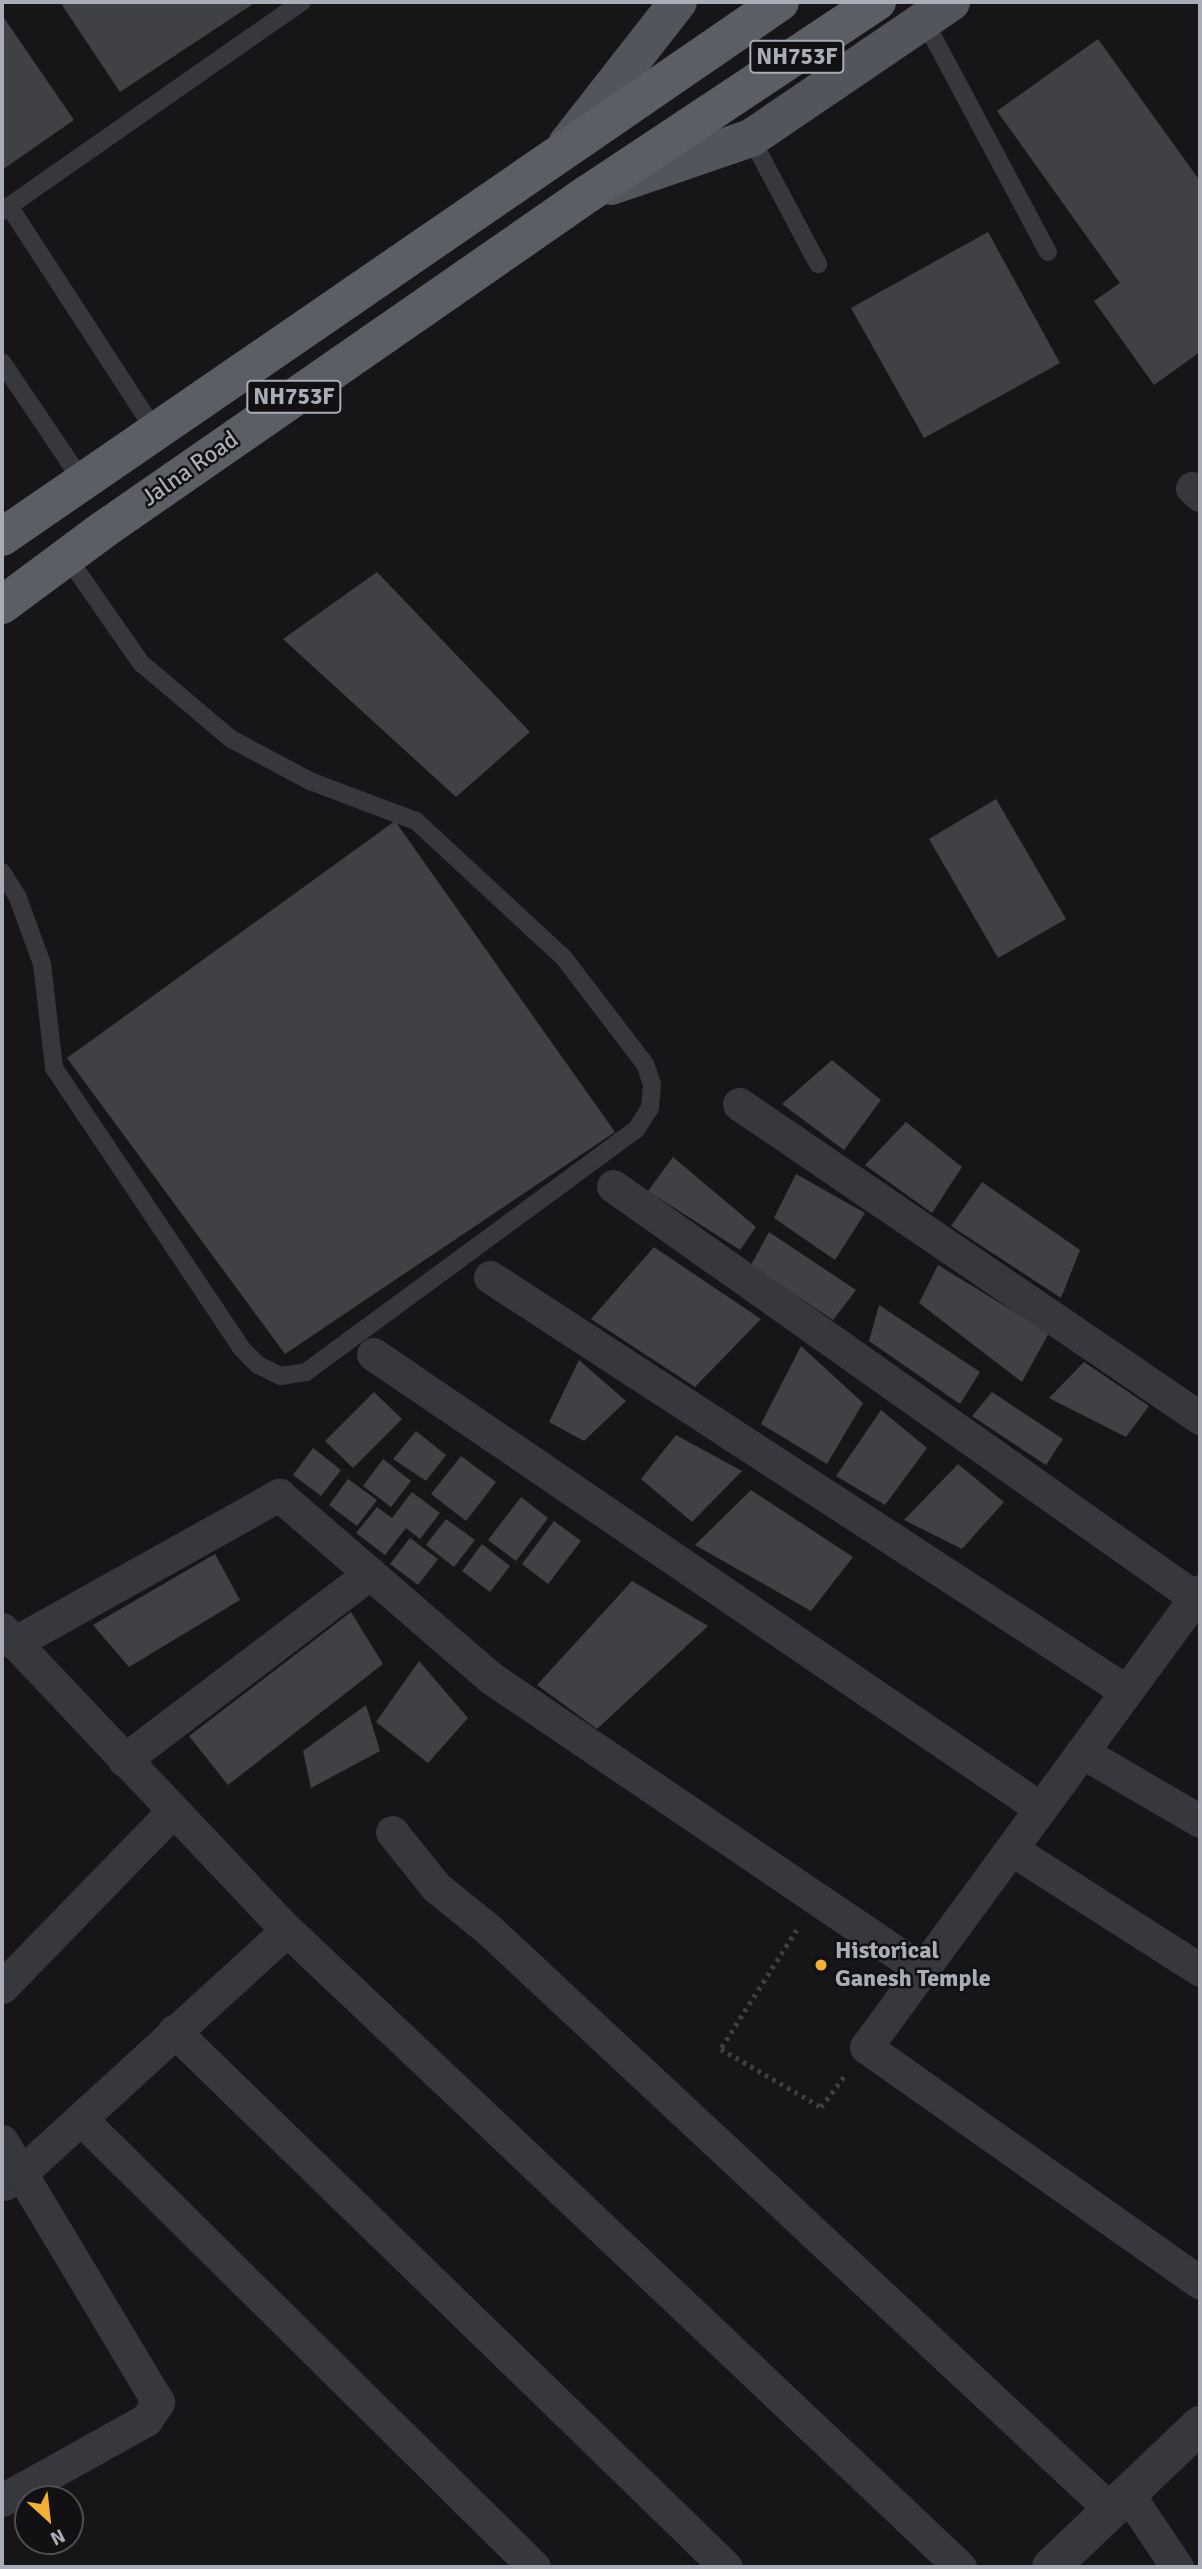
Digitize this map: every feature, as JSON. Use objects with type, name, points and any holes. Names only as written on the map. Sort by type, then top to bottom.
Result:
[{"type":"highway","name":"NH753F","points":[[557,157],[654,87],[780,2]]},
{"type":"highway","name":"NH753F","points":[[589,193],[717,112],[877,2]]},
{"type":"highway","name":"Jalna Road","points":[[2,537],[557,157]]},
{"type":"highway","name":"Jalna Road","points":[[2,605],[589,193]]},
{"type":"main road","points":[[557,157],[678,2]]},
{"type":"main road","points":[[589,193],[751,138],[937,11]]},
{"type":"street","points":[[739,1104],[1200,1418]]},
{"type":"street","points":[[613,1186],[1198,1596],[866,2047],[1200,2283]]},
{"type":"street","points":[[490,1277],[1126,1691]]},
{"type":"street","points":[[373,1354],[1040,1808]]},
{"type":"street","points":[[922,1970],[491,1678],[279,1494],[8,1636],[287,1930],[960,2567]]},
{"type":"street","points":[[124,1760],[370,1573]]},
{"type":"street","points":[[1082,1752],[1200,1821]]},
{"type":"street","points":[[2,1987],[173,1811]]},
{"type":"street","points":[[392,1832],[436,1887],[498,1939],[1120,2502],[1177,2567]]},
{"type":"street","points":[[1011,1849],[1200,1970]]},
{"type":"street","points":[[11,2179],[82,2120],[174,2031],[287,1930]]},
{"type":"street","points":[[174,2031],[726,2567]]},
{"type":"street","points":[[82,2120],[534,2567]]},
{"type":"street","points":[[2,2141],[11,2179],[158,2402],[146,2420],[2,2500]]},
{"type":"street","points":[[1051,2567],[1200,2425]]},
{"type":"lane","points":[[156,432],[5,208],[302,2]]},
{"type":"lane","points":[[937,11],[1048,252]]},
{"type":"lane","points":[[751,138],[818,264]]},
{"type":"lane","points":[[2,362],[83,482]]},
{"type":"lane","points":[[2,872],[18,898],[42,964],[54,1068],[242,1349],[258,1365],[281,1376],[306,1372],[636,1130],[650,1108],[652,1084],[645,1064],[564,958],[416,821],[312,782],[231,739],[141,663],[67,557]]},
{"type":"path","points":[[817,1899],[721,2049],[821,2106],[866,2047]]},
{"type":"building","points":[[60,2],[256,2],[120,92]]},
{"type":"building","points":[[2,15],[74,120],[2,170]]},
{"type":"building","points":[[1098,39],[1200,181],[1200,352],[1154,385],[1094,301],[1120,283],[997,111]]},
{"type":"building","points":[[988,232],[1060,363],[924,438],[851,308]]},
{"type":"building","points":[[377,572],[530,732],[456,797],[283,639]]},
{"type":"building","points":[[996,799],[1066,919],[998,958],[929,839]]},
{"type":"building","points":[[395,821],[615,1132],[285,1354],[67,1058]]},
{"type":"building","points":[[832,1060],[881,1100],[844,1150],[782,1104]]},
{"type":"building","points":[[906,1122],[962,1167],[932,1213],[865,1165]]},
{"type":"building","points":[[673,1157],[756,1227],[740,1250],[648,1191]]},
{"type":"building","points":[[796,1174],[865,1213],[835,1260],[774,1218]]},
{"type":"building","points":[[982,1182],[1080,1250],[1061,1298],[951,1226]]},
{"type":"building","points":[[769,1232],[856,1290],[833,1320],[751,1265]]},
{"type":"building","points":[[654,1247],[761,1319],[695,1387],[591,1319]]},
{"type":"building","points":[[938,1265],[1049,1333],[1022,1382],[919,1303]]},
{"type":"building","points":[[879,1305],[980,1372],[960,1404],[869,1341]]},
{"type":"building","points":[[801,1346],[863,1403],[827,1464],[761,1424]]},
{"type":"building","points":[[579,1360],[626,1401],[584,1441],[549,1422]]},
{"type":"building","points":[[1084,1362],[1149,1406],[1126,1437],[1049,1398]]},
{"type":"building","points":[[374,1392],[402,1419],[353,1468],[325,1441]]},
{"type":"building","points":[[992,1392],[1063,1439],[1046,1465],[972,1416]]},
{"type":"building","points":[[881,1410],[927,1448],[885,1505],[836,1476]]},
{"type":"building","points":[[416,1431],[446,1455],[426,1481],[393,1459]]},
{"type":"building","points":[[676,1435],[742,1471],[692,1522],[641,1479]]},
{"type":"building","points":[[313,1448],[341,1470],[321,1496],[293,1475]]},
{"type":"building","points":[[461,1456],[496,1482],[466,1521],[431,1494]]},
{"type":"building","points":[[383,1459],[411,1481],[391,1507],[363,1486]]},
{"type":"building","points":[[958,1464],[1004,1502],[962,1549],[904,1520]]},
{"type":"building","points":[[348,1479],[377,1500],[357,1526],[329,1505]]},
{"type":"building","points":[[751,1490],[853,1557],[811,1611],[695,1545]]},
{"type":"building","points":[[412,1492],[440,1513],[420,1539],[406,1528],[385,1555],[356,1533],[377,1507],[392,1518]]},
{"type":"building","points":[[521,1497],[548,1518],[516,1561],[488,1540]]},
{"type":"building","points":[[446,1519],[475,1540],[454,1567],[426,1545]]},
{"type":"building","points":[[554,1521],[581,1541],[548,1584],[522,1564]]},
{"type":"building","points":[[410,1538],[438,1559],[418,1585],[390,1564]]},
{"type":"building","points":[[482,1544],[510,1566],[490,1592],[462,1571]]},
{"type":"building","points":[[215,1554],[240,1600],[129,1667],[93,1625]]},
{"type":"building","points":[[632,1581],[708,1626],[597,1729],[537,1685]]},
{"type":"building","points":[[351,1612],[383,1664],[228,1785],[189,1736]]},
{"type":"building","points":[[419,1661],[468,1718],[428,1763],[376,1722]]},
{"type":"building","points":[[366,1705],[380,1751],[311,1788],[303,1751]]},
{"type":"place","name":"Historical Ganesh Temple","points":[[821,1965]]}]
